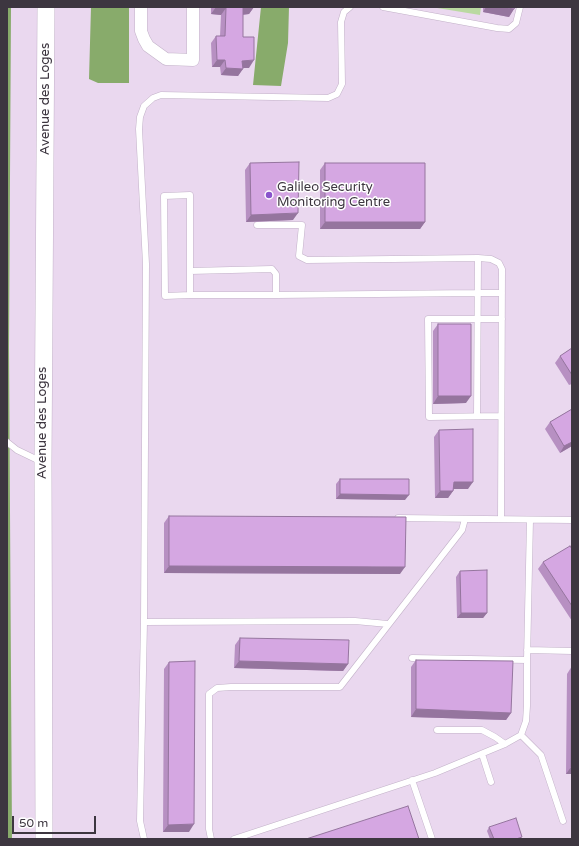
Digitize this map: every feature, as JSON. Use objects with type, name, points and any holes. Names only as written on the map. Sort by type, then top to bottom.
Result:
[{"type":"main road","name":"Avenue des Loges","points":[[44,839],[43,463],[46,7]]},
{"type":"street","points":[[141,7],[141,30],[148,46],[166,59],[193,60],[194,7]]},
{"type":"lane","points":[[144,839],[140,821],[144,622],[146,264],[139,129],[140,117],[144,106],[153,98],[161,95],[328,98],[337,94],[342,84],[341,22],[344,12],[350,7]]},
{"type":"lane","points":[[383,7],[509,29],[516,23],[520,7]]},
{"type":"lane","points":[[190,296],[190,195],[164,196],[165,296],[190,296],[477,293],[502,293]]},
{"type":"lane","points":[[257,225],[302,225],[300,256],[307,260],[478,258],[492,259],[499,263],[502,269],[501,519]]},
{"type":"lane","points":[[477,416],[478,258]]},
{"type":"lane","points":[[190,271],[272,269],[276,274],[276,295]]},
{"type":"lane","points":[[501,416],[429,417],[428,319],[502,320]]},
{"type":"lane","points":[[7,442],[17,450],[43,463]]},
{"type":"lane","points":[[394,518],[572,520]]},
{"type":"lane","points":[[211,839],[209,829],[209,694],[217,688],[231,687],[340,687],[462,530],[465,519]]},
{"type":"lane","points":[[234,839],[412,780],[482,754],[521,735],[526,721],[530,520]]},
{"type":"lane","points":[[144,622],[355,622],[388,624]]},
{"type":"lane","points":[[527,650],[572,651]]},
{"type":"lane","points":[[412,658],[527,660]]},
{"type":"lane","points":[[437,730],[482,730],[496,736],[505,744]]},
{"type":"lane","points":[[521,735],[541,755],[563,821]]},
{"type":"lane","points":[[482,754],[491,782]]},
{"type":"lane","points":[[412,780],[432,839]]},
{"type":"green space","points":[[7,7],[11,7],[9,347],[12,839],[7,839]]},
{"type":"green space","points":[[91,7],[129,7],[129,83],[98,83],[89,79]]},
{"type":"green space","points":[[261,7],[289,7],[288,43],[281,86],[253,85]]},
{"type":"green space","points":[[431,7],[481,7],[480,15]]},
{"type":"building","points":[[216,7],[254,7],[243,8],[243,37],[254,37],[254,60],[242,61],[243,69],[226,68],[225,60],[217,60],[216,36],[225,36],[226,8]]},
{"type":"building","points":[[501,7],[515,7],[514,9]]},
{"type":"building","name":"Galileo Security Monitoring Centre","points":[[299,162],[298,213],[251,215],[250,163]]},
{"type":"building","points":[[325,163],[425,163],[425,222],[325,222]]},
{"type":"building","points":[[438,324],[471,324],[471,396],[438,396]]},
{"type":"building","points":[[572,348],[572,375],[560,356]]},
{"type":"building","points":[[572,409],[572,442],[564,446],[550,422]]},
{"type":"building","points":[[473,429],[473,482],[454,482],[453,491],[440,491],[439,430]]},
{"type":"building","points":[[340,479],[409,479],[409,495],[340,494]]},
{"type":"building","points":[[169,516],[406,517],[405,567],[169,566]]},
{"type":"building","points":[[570,546],[572,549],[572,606],[543,562]]},
{"type":"building","points":[[487,570],[487,613],[461,613],[460,571]]},
{"type":"building","points":[[240,638],[349,640],[348,664],[239,661]]},
{"type":"building","points":[[416,660],[513,661],[511,713],[416,709]]},
{"type":"building","points":[[195,661],[194,824],[168,825],[169,662]]},
{"type":"building","points":[[572,666],[572,767],[571,767]]},
{"type":"building","points":[[408,806],[419,839],[306,839]]},
{"type":"building","points":[[516,818],[522,837],[516,839],[494,839],[489,827]]},
{"type":"place","name":"Galileo Security Monitoring Centre","points":[[269,195]]}]
